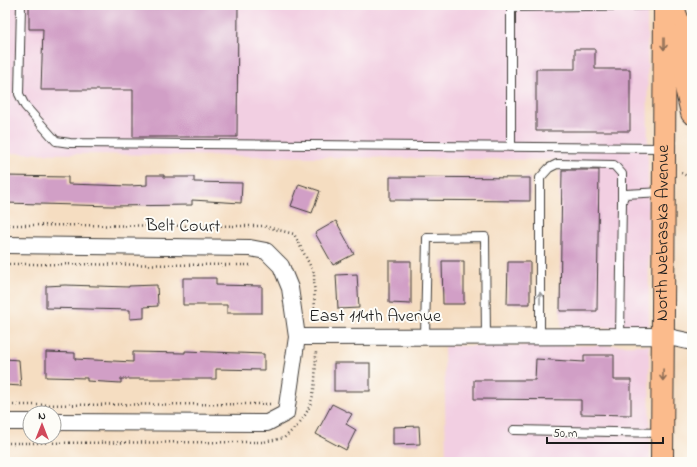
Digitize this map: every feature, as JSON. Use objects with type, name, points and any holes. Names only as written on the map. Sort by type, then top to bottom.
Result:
[{"type":"main road","points":[[665,5],[675,13],[679,24],[683,75],[692,113]]},
{"type":"main road","name":"North Nebraska Avenue","points":[[662,462],[665,5]]},
{"type":"street","name":"Belt Court","points":[[5,245],[250,248],[266,251],[281,266],[290,288],[297,337]]},
{"type":"street","name":"East 114th Avenue","points":[[286,413],[297,337],[664,336],[692,342]]},
{"type":"street","points":[[62,422],[267,422],[286,413]]},
{"type":"street","points":[[5,422],[22,422]]},
{"type":"lane","points":[[20,5],[19,94],[25,106],[56,141],[70,143],[664,148]]},
{"type":"lane","points":[[511,146],[511,6],[665,5]]},
{"type":"lane","points":[[540,337],[540,178],[549,168],[557,164],[614,164],[622,174],[620,336]]},
{"type":"lane","points":[[622,201],[625,194],[664,192]]},
{"type":"lane","points":[[425,337],[427,238],[477,237],[485,237],[486,337]]},
{"type":"lane","points":[[514,430],[662,433]]},
{"type":"path","points":[[5,264],[281,266]]},
{"type":"path","points":[[5,404],[262,403],[273,404],[300,422]]},
{"type":"shaded area","points":[[5,5],[647,5],[649,327],[561,328],[559,160],[5,153]]},
{"type":"shaded area","points":[[649,345],[650,462],[446,462],[444,346]]},
{"type":"building","points":[[29,5],[238,5],[237,137],[133,137],[133,90],[41,90],[43,29],[29,29]]},
{"type":"building","points":[[575,49],[595,49],[595,69],[630,69],[630,131],[536,131],[536,69],[575,69]]},
{"type":"building","points":[[562,170],[599,170],[597,311],[560,311]]},
{"type":"building","points":[[147,175],[164,175],[164,177],[194,177],[194,182],[242,183],[241,203],[192,200],[192,205],[112,206],[5,203],[5,176],[68,177],[68,184],[130,186],[147,185]]},
{"type":"building","points":[[390,177],[530,178],[530,201],[390,200]]},
{"type":"building","points":[[299,184],[320,191],[312,213],[291,206]]},
{"type":"building","points":[[336,221],[354,254],[333,265],[315,233]]},
{"type":"building","points":[[389,261],[411,261],[411,304],[389,303]]},
{"type":"building","points":[[442,261],[464,261],[464,304],[443,304]]},
{"type":"building","points":[[508,262],[530,262],[530,304],[507,304]]},
{"type":"building","points":[[357,274],[359,308],[338,309],[336,275]]},
{"type":"building","points":[[183,278],[216,278],[216,285],[262,286],[262,313],[227,313],[227,305],[183,305]]},
{"type":"building","points":[[65,285],[129,287],[157,285],[158,306],[144,307],[144,318],[130,319],[130,310],[46,308],[46,286]]},
{"type":"building","points":[[185,351],[264,354],[264,370],[216,369],[216,379],[121,379],[121,383],[87,381],[87,378],[46,377],[46,352],[75,353],[75,359],[133,362],[133,352],[185,353]]},
{"type":"building","points":[[584,355],[614,355],[614,380],[631,380],[631,415],[581,414],[581,400],[474,399],[474,380],[535,380],[536,359],[584,362]]},
{"type":"building","points":[[5,359],[19,360],[21,386],[5,385]]},
{"type":"building","points":[[334,363],[370,363],[370,391],[334,391]]},
{"type":"building","points":[[332,404],[352,414],[346,424],[356,430],[346,450],[316,434]]},
{"type":"building","points":[[419,426],[420,444],[393,445],[393,427]]}]
